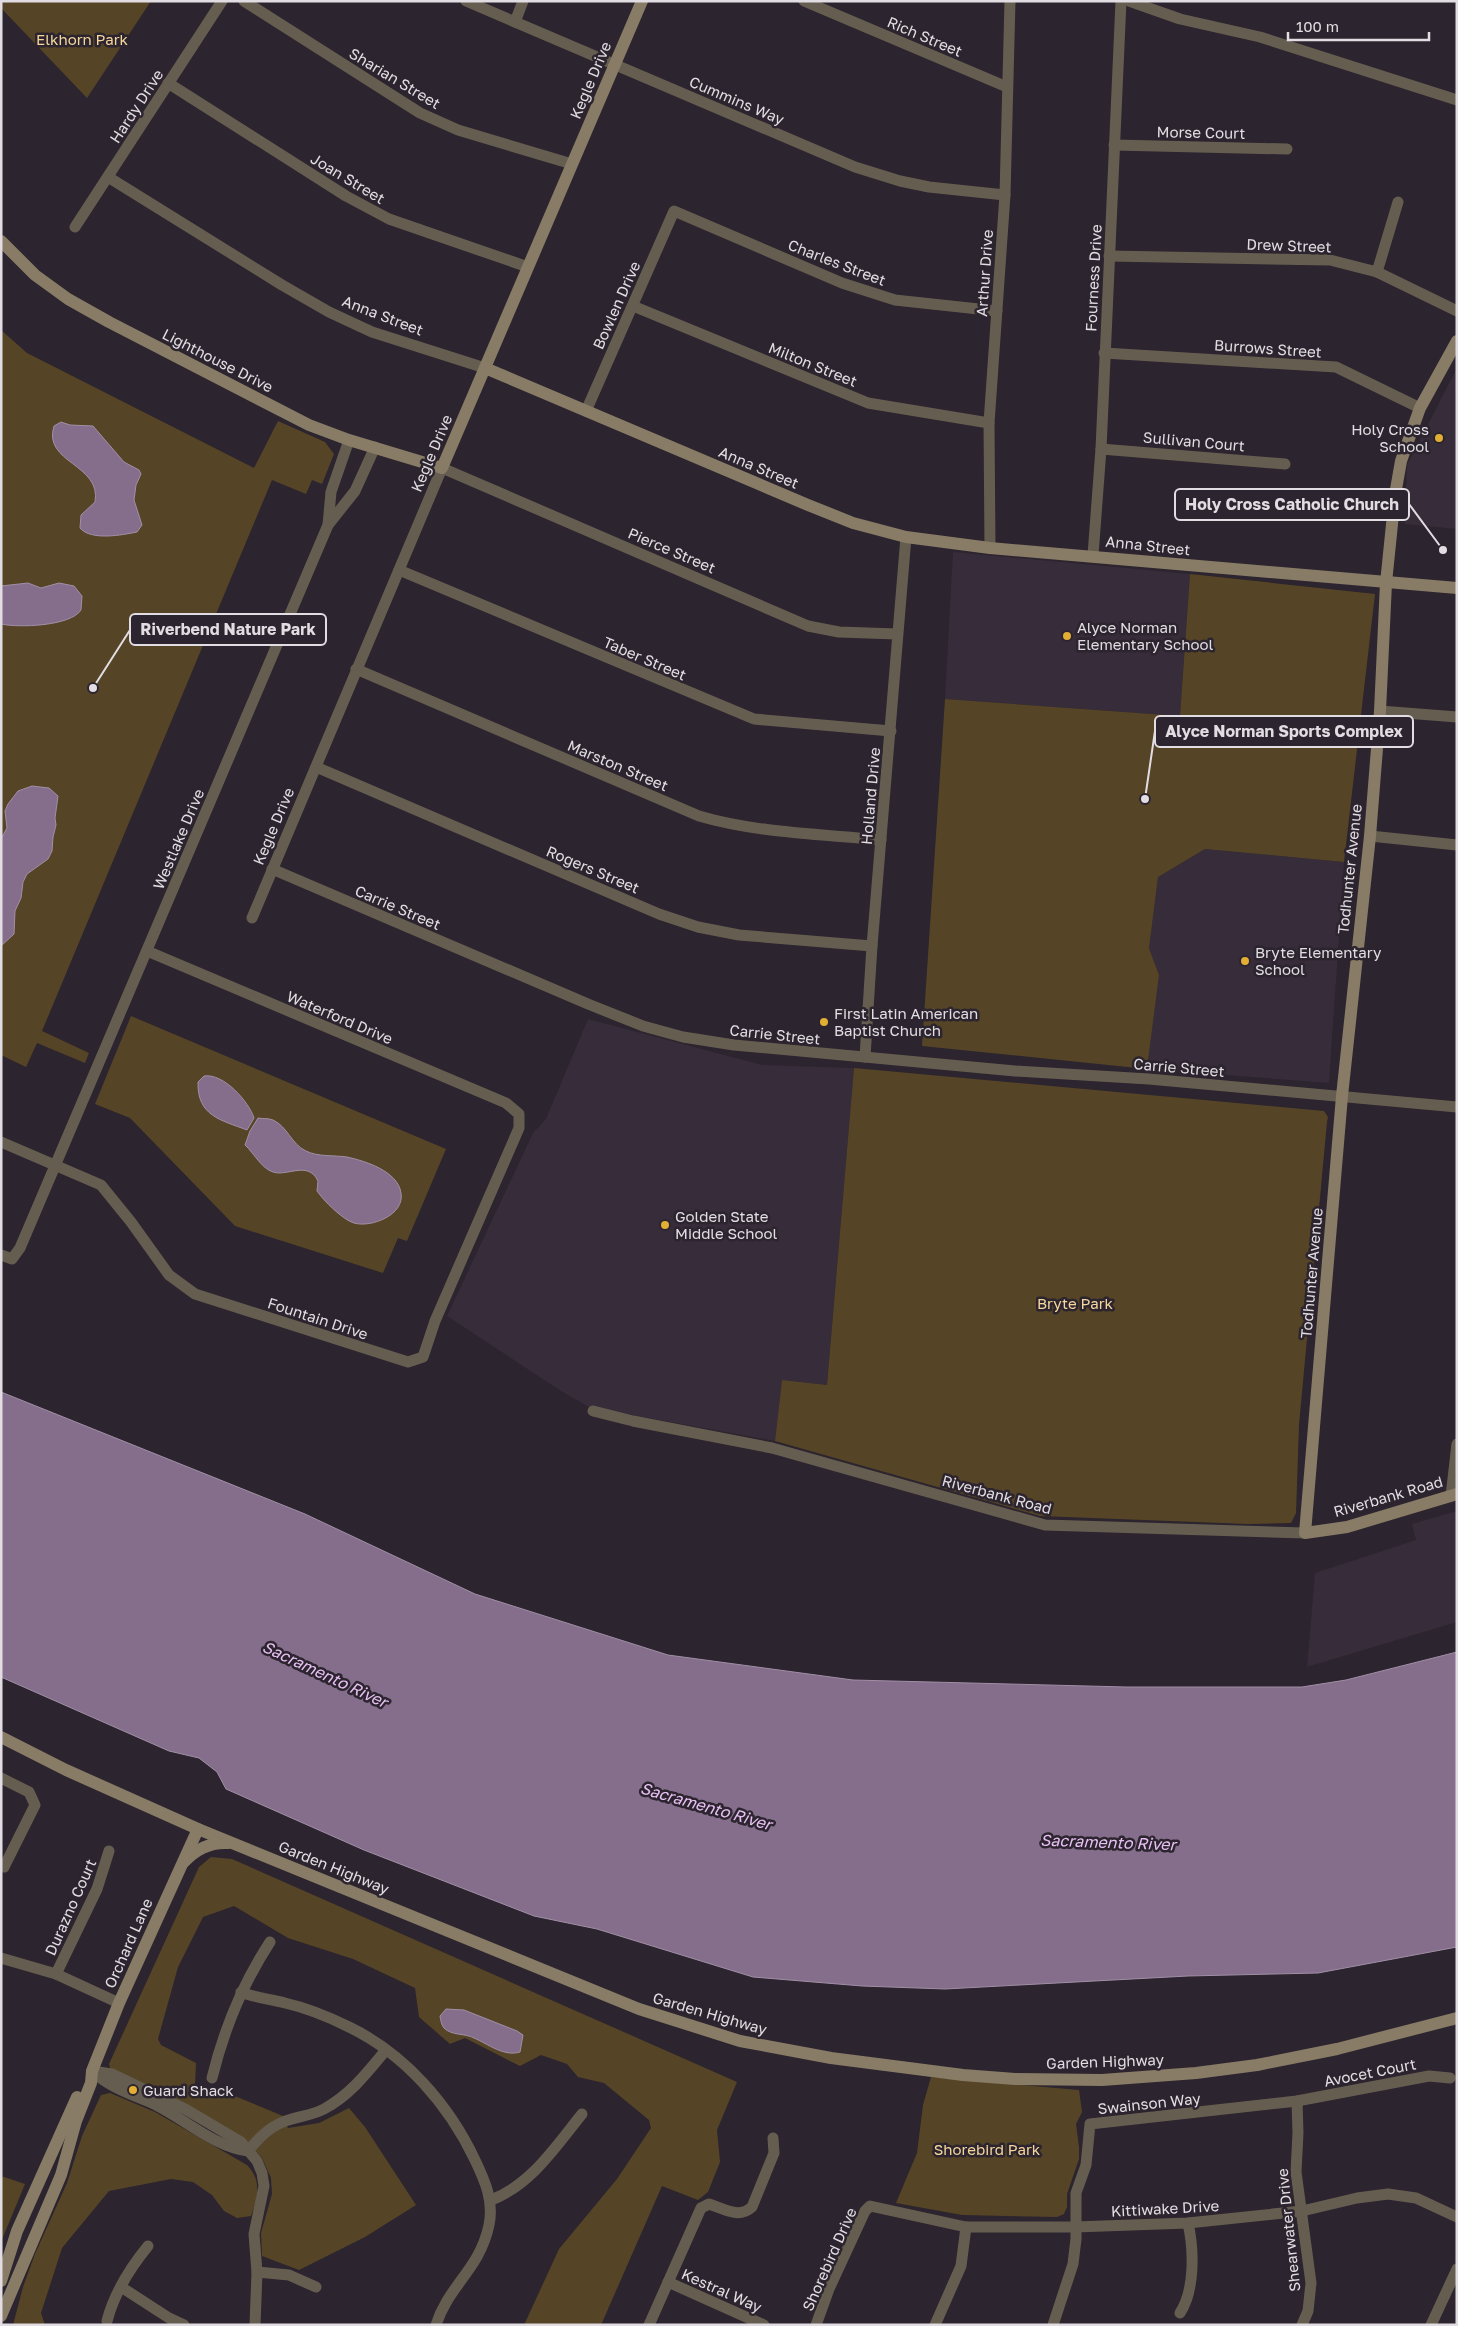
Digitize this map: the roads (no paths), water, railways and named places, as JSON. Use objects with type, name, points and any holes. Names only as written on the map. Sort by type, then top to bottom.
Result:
[{"type":"street","name":"Hardy Drive","points":[[75,227],[222,1]]},
{"type":"street","name":"Sharian Street","points":[[244,1],[420,114],[458,130],[572,164]]},
{"type":"street","name":"Cummins Way","points":[[466,1],[855,167],[900,181],[929,187],[1005,195]]},
{"type":"street","points":[[515,22],[523,1]]},
{"type":"street","name":"Kegle Drive","points":[[252,918],[642,1]]},
{"type":"street","name":"Rich Street","points":[[804,1],[1007,87]]},
{"type":"street","name":"Arthur Drive","points":[[990,548],[989,423],[1005,195],[1010,1]]},
{"type":"street","name":"Fourness Drive","points":[[1092,555],[1101,449],[1121,1]]},
{"type":"street","points":[[1129,1],[1180,18],[1260,37],[1457,100]]},
{"type":"street","name":"Joan Street","points":[[168,83],[346,196],[389,219],[528,267]]},
{"type":"street","name":"Morse Court","points":[[1114,145],[1286,149]]},
{"type":"street","name":"Anna Street","points":[[108,177],[282,285],[330,312],[372,332],[485,368],[808,505],[853,522],[906,537],[990,548],[1092,555],[1174,565],[1457,588]]},
{"type":"street","points":[[1377,272],[1398,202]]},
{"type":"street","name":"Charles Street","points":[[674,212],[842,283],[895,300],[997,311]]},
{"type":"street","name":"Bowlen Drive","points":[[586,411],[674,212]]},
{"type":"street","name":"Lighthouse Drive","points":[[1,241],[35,275],[76,304],[310,425],[349,440],[442,468]]},
{"type":"street","name":"Drew Street","points":[[1109,256],[1330,260],[1377,272],[1457,311]]},
{"type":"street","name":"Milton Street","points":[[633,306],[868,403],[989,423]]},
{"type":"street","name":"Todhunter Avenue","points":[[1305,1533],[1342,1096],[1370,836],[1380,711],[1386,583],[1395,495],[1401,461],[1420,408],[1457,341]]},
{"type":"street","name":"Burrows Street","points":[[1104,352],[1336,367],[1420,408]]},
{"type":"street","name":"Westlake Drive","points":[[328,525],[331,492],[349,440]]},
{"type":"street","name":"Westlake Drive","points":[[7,1257],[20,1248],[328,525],[355,491],[375,447]]},
{"type":"street","name":"Sullivan Court","points":[[1101,449],[1284,464]]},
{"type":"street","name":"Pierce Street","points":[[442,468],[808,626],[839,632],[897,634]]},
{"type":"street","points":[[334,483],[355,491]]},
{"type":"street","name":"Holland Drive","points":[[865,1057],[872,946],[906,537]]},
{"type":"street","name":"Taber Street","points":[[399,570],[754,719],[891,731]]},
{"type":"street","name":"Marston Street","points":[[356,670],[699,816],[726,824],[881,840]]},
{"type":"street","points":[[1380,711],[1457,717]]},
{"type":"street","name":"Rogers Street","points":[[316,767],[659,914],[698,927],[739,935],[872,946]]},
{"type":"street","points":[[1370,836],[1457,845]]},
{"type":"street","name":"Carrie Street","points":[[272,869],[643,1026],[714,1042],[1015,1071],[1149,1078],[1457,1107]]},
{"type":"street","name":"Waterford Drive","points":[[147,950],[506,1104],[520,1114]]},
{"type":"street","name":"Fountain Drive","points":[[1,1142],[101,1185],[131,1222],[169,1275],[195,1294],[408,1362],[423,1357],[435,1321],[519,1128],[520,1114]]},
{"type":"street","name":"Riverbank Road","points":[[593,1411],[640,1423],[772,1448],[1045,1525],[1305,1533],[1347,1527],[1454,1495]]},
{"type":"street","points":[[1454,1495],[1457,1444]]},
{"type":"street","name":"Garden Highway","points":[[1,1737],[75,1774],[198,1829],[639,2009],[740,2042],[830,2058],[963,2075],[1015,2079],[1076,2080],[1196,2073],[1297,2058],[1457,2018]]},
{"type":"street","points":[[1,1778],[29,1792],[33,1796],[35,1805],[4,1867],[1,1866]]},
{"type":"street","name":"Orchard Lane","points":[[1,2316],[61,2175],[76,2121],[91,2084],[92,2071],[119,2002],[198,1829]]},
{"type":"street","points":[[181,1866],[189,1857],[208,1845],[232,1843]]},
{"type":"street","name":"Durazno Court","points":[[56,1974],[97,1889],[110,1851]]},
{"type":"street","points":[[212,2078],[228,2024],[241,1992],[270,1942]]},
{"type":"street","points":[[1,1958],[56,1974],[119,2002]]},
{"type":"street","points":[[241,1992],[308,2010],[350,2027],[386,2050],[420,2079],[454,2122],[481,2173],[491,2200],[489,2226],[484,2244],[476,2261],[444,2304],[436,2325]]},
{"type":"street","points":[[248,2152],[270,2128],[283,2122],[311,2115],[347,2094],[386,2050]]},
{"type":"street","points":[[92,2071],[103,2081],[164,2109],[236,2150],[248,2152],[257,2162],[264,2186],[254,2234],[257,2272],[255,2325]]},
{"type":"street","name":"Orchard Lane","points":[[1,2281],[17,2232],[84,2081],[92,2071]]},
{"type":"street","name":"Avocet Court","points":[[1296,2101],[1429,2076],[1450,2078]]},
{"type":"street","name":"Shearwater Drive","points":[[1296,2101],[1298,2133],[1296,2172],[1311,2283],[1308,2311],[1302,2325]]},
{"type":"street","name":"Swainson Way","points":[[1053,2325],[1073,2264],[1076,2239],[1076,2193],[1086,2165],[1090,2124],[1296,2101]]},
{"type":"street","points":[[491,2200],[508,2194],[524,2181],[582,2114]]},
{"type":"street","points":[[649,2325],[701,2208],[709,2204],[738,2214],[745,2213],[752,2207],[774,2153],[772,2138]]},
{"type":"street","name":"Kittiwake Drive","points":[[870,2206],[966,2227],[1075,2227],[1188,2223],[1302,2211],[1357,2198],[1388,2194],[1416,2198],[1457,2217]]},
{"type":"street","name":"Shorebird Drive","points":[[816,2325],[829,2289],[865,2211],[870,2206]]},
{"type":"street","points":[[1180,2313],[1188,2298],[1190,2288],[1191,2266],[1188,2223]]},
{"type":"street","points":[[935,2325],[961,2266],[966,2227]]},
{"type":"street","points":[[107,2322],[121,2287],[135,2262],[148,2246]]},
{"type":"street","points":[[1431,2325],[1454,2283],[1457,2269]]},
{"type":"street","points":[[257,2272],[289,2276],[316,2287]]},
{"type":"street","name":"Kestral Way","points":[[668,2282],[764,2325]]},
{"type":"street","points":[[121,2287],[169,2318],[184,2325]]},
{"type":"water","points":[[61,422],[70,425],[93,426],[124,462],[139,470],[141,474],[136,485],[134,500],[142,525],[137,532],[99,536],[91,535],[80,528],[81,515],[95,502],[95,489],[90,479],[56,448],[53,438],[54,426]]},
{"type":"water","points":[[28,583],[41,588],[59,583],[74,586],[82,596],[81,610],[67,620],[56,623],[32,626],[1,624],[1,586]]},
{"type":"water","points":[[32,786],[49,788],[58,796],[52,851],[48,859],[27,874],[23,882],[21,898],[15,911],[14,934],[1,946],[1,839],[7,828],[5,811],[18,791]]},
{"type":"water","points":[[204,1076],[220,1079],[235,1090],[247,1104],[254,1118],[247,1130],[212,1115],[206,1109],[199,1093],[198,1082]]},
{"type":"water","points":[[258,1118],[271,1119],[278,1123],[306,1151],[321,1155],[347,1157],[380,1168],[399,1185],[401,1201],[398,1208],[377,1222],[369,1224],[354,1223],[339,1214],[317,1191],[318,1181],[309,1171],[297,1170],[279,1173],[269,1170],[261,1164],[245,1145],[250,1131]]},
{"type":"water","name":"Sacramento River","points":[[1,1392],[305,1514],[475,1594],[668,1655],[853,1680],[1126,1687],[1302,1687],[1346,1680],[1457,1652],[1457,1947],[1318,1973],[1188,1976],[945,1989],[862,1986],[753,1977],[597,1929],[534,1916],[364,1850],[226,1789],[217,1772],[199,1758],[169,1751],[1,1677]]},
{"type":"water","points":[[446,2009],[464,2010],[517,2031],[523,2035],[520,2052],[508,2053],[470,2036],[447,2031],[442,2025],[440,2016]]},
{"type":"place","name":"Holy Cross School","points":[[1439,438]]},
{"type":"place","name":"Holy Cross Catholic Church","points":[[1443,550]]},
{"type":"place","name":"Alyce Norman Elementary School","points":[[1067,636]]},
{"type":"place","name":"Riverbend Nature Park","points":[[93,688]]},
{"type":"place","name":"Alyce Norman Sports Complex","points":[[1145,799]]},
{"type":"place","name":"Bryte Elementary School","points":[[1245,961]]},
{"type":"place","name":"First Latin American Baptist Church","points":[[824,1022]]},
{"type":"place","name":"Golden State Middle School","points":[[665,1225]]},
{"type":"place","name":"Guard Shack","points":[[133,2090]]},
{"type":"park label","name":"Elkhorn Park","points":[[82,39]]},
{"type":"park label","name":"Bryte Park","points":[[1075,1303]]},
{"type":"park label","name":"Shorebird Park","points":[[987,2149]]}]
